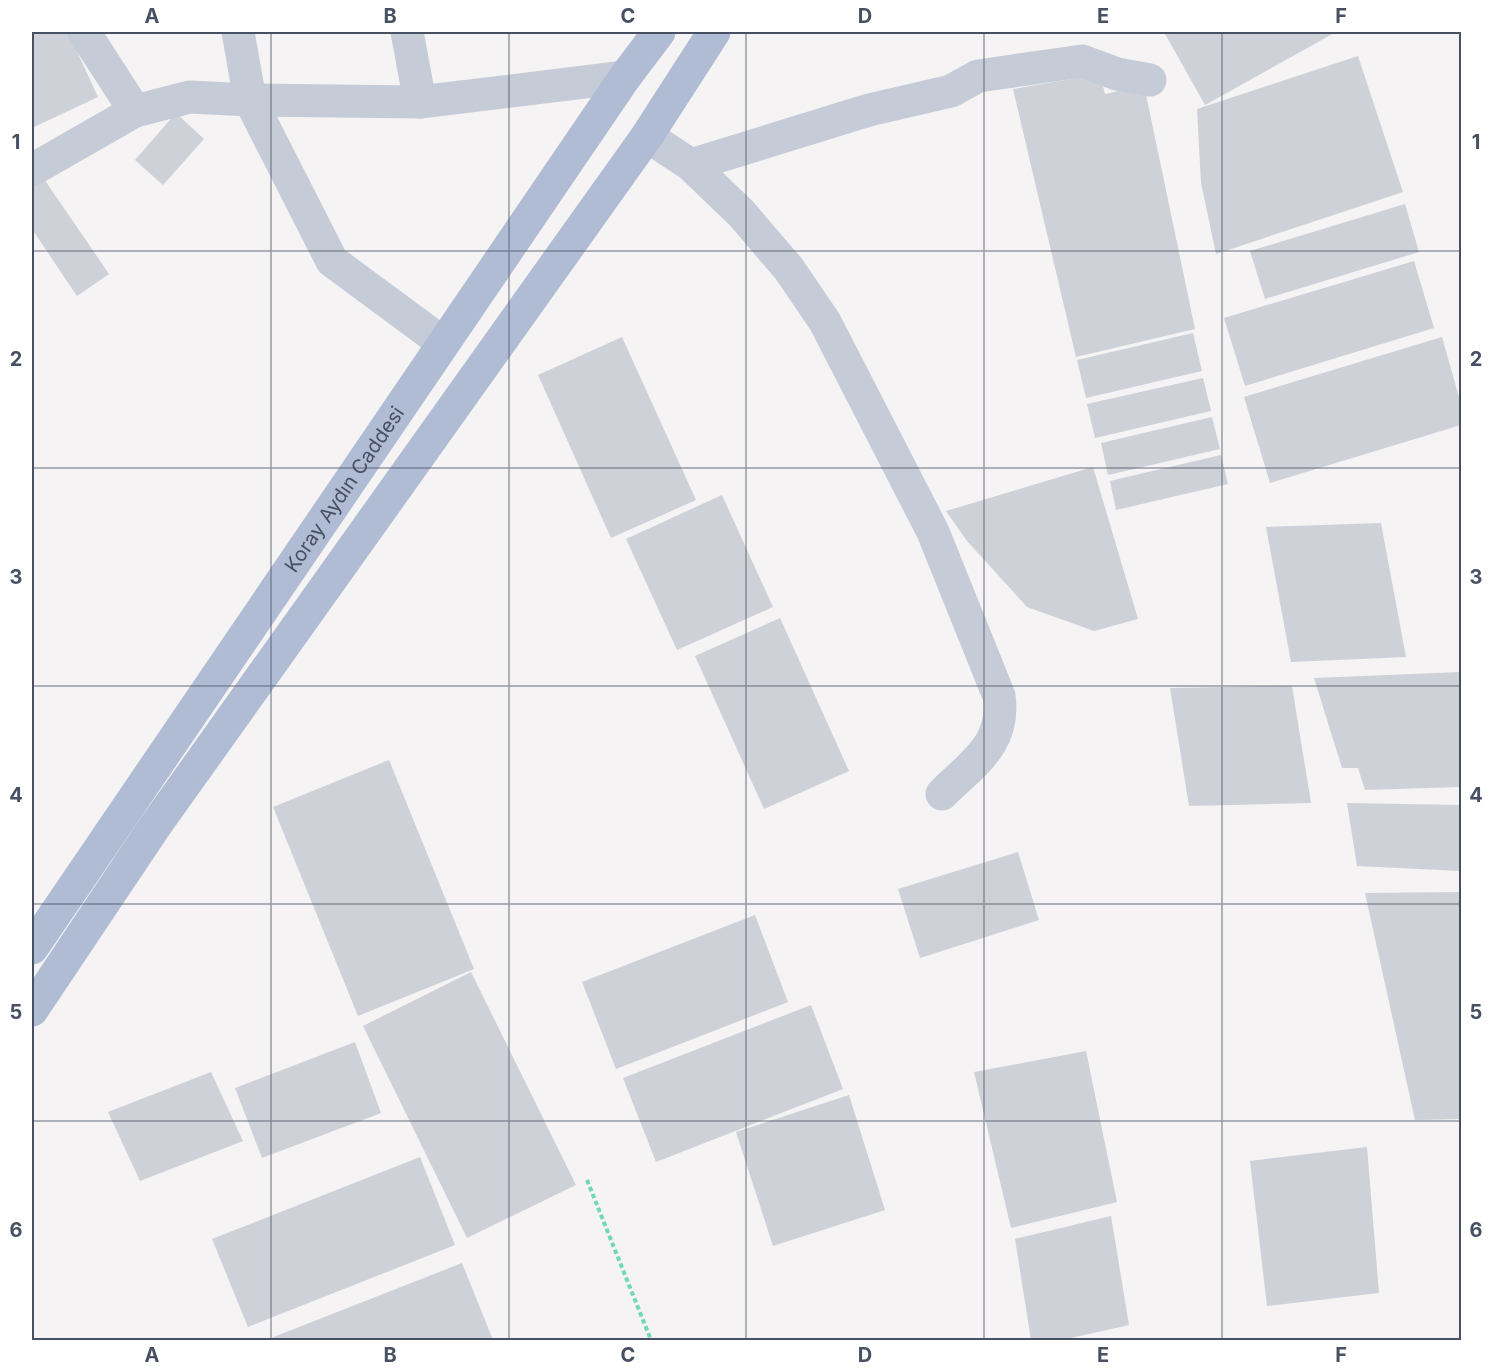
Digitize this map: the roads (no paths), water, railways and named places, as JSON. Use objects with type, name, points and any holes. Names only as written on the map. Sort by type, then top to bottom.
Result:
[{"type":"main road","name":"Koray Aydın Caddesi","points":[[32,948],[625,76],[659,32]]},
{"type":"main road","points":[[32,1010],[153,829],[647,136],[714,32]]},
{"type":"street","points":[[84,32],[135,111]]},
{"type":"street","points":[[238,32],[250,100],[332,261],[443,343]]},
{"type":"street","points":[[407,32],[420,102]]},
{"type":"street","points":[[691,165],[868,110],[951,91],[978,76],[1082,61],[1117,74],[1150,80]]},
{"type":"street","points":[[32,170],[135,111],[190,97],[420,102],[625,76]]},
{"type":"street","points":[[647,136],[691,165],[748,221],[789,269],[825,322],[933,532],[999,696],[1001,710],[995,738],[988,748],[942,794]]}]
